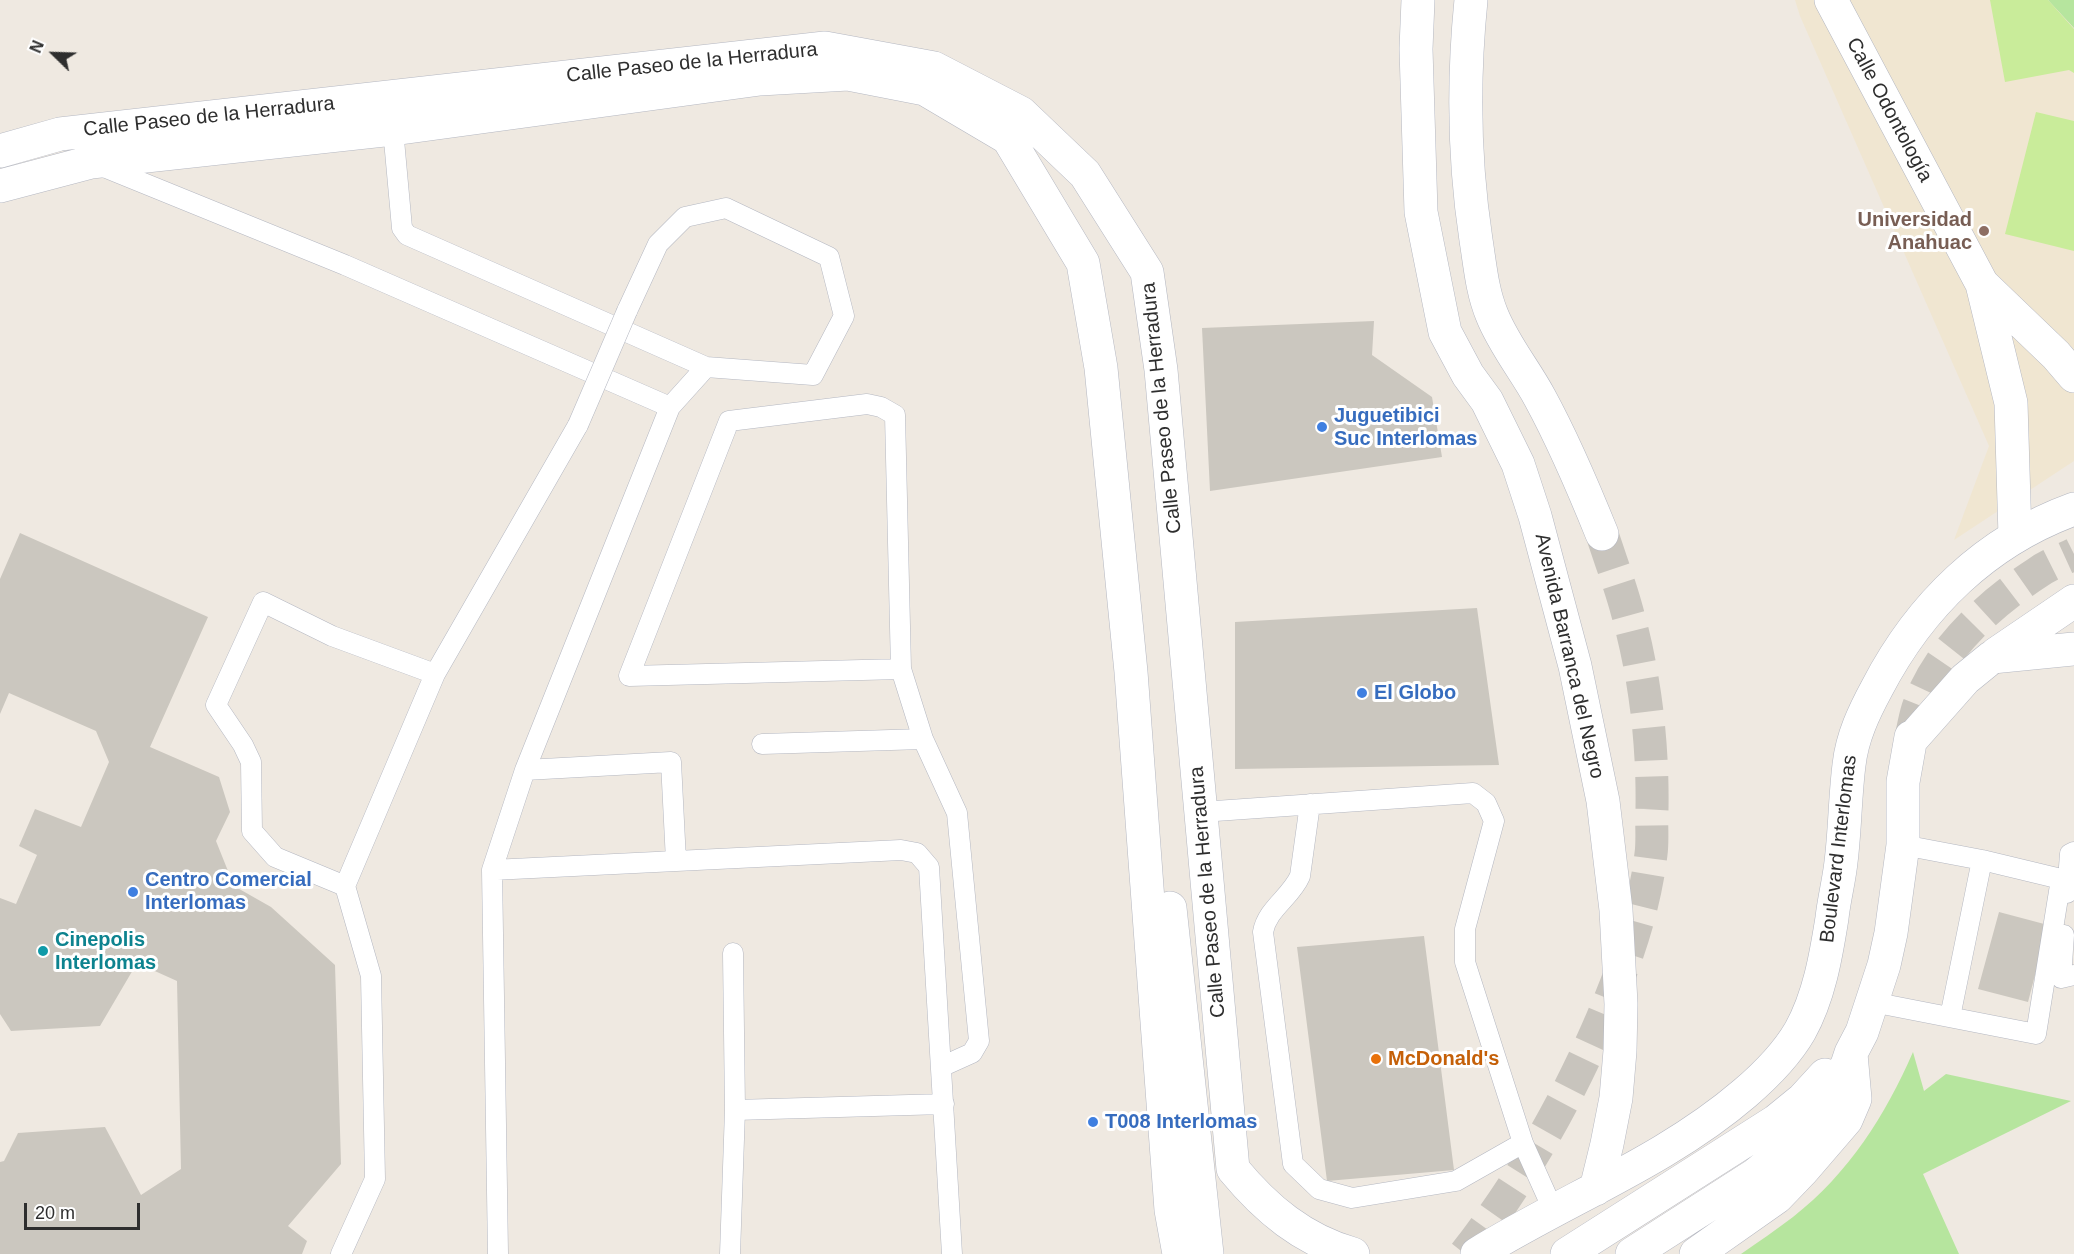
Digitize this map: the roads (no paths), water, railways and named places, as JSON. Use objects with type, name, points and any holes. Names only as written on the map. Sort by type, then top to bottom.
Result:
[{"type":"main road","name":"Avenida Barranca del Negro","points":[[1418,0],[1416,50],[1421,213],[1445,332],[1468,375],[1487,401],[1518,464],[1535,516],[1575,666],[1603,801],[1616,910],[1621,1004],[1616,1098],[1596,1189]]},
{"type":"main road","points":[[1471,0],[1466,49],[1467,149],[1471,206],[1482,281],[1492,315],[1509,349],[1528,377],[1564,443],[1602,534]]},
{"type":"main road","name":"Calle Odontología","points":[[1831,0],[1982,284]]},
{"type":"main road","name":"Calle Paseo de la Herradura","points":[[0,151],[60,134],[825,48],[934,68],[1022,113],[1085,174],[1147,272],[1161,370],[1233,1169],[1263,1203],[1280,1218],[1299,1245],[1353,1254]]},
{"type":"main road","name":"Calle Paseo de la Herradura","points":[[0,186],[91,162],[393,129],[760,79],[848,74],[925,89],[1008,138],[1083,263],[1101,368],[1131,672],[1171,1210],[1179,1254]]},
{"type":"main road","points":[[1982,284],[2056,354],[2074,376]]},
{"type":"main road","points":[[1982,284],[2011,403],[2015,536]]},
{"type":"main road","name":"Boulevard Interlomas","points":[[1477,1254],[1596,1189],[1711,1121],[1757,1083],[1783,1056],[1800,1031],[1825,963],[1841,865],[1853,741],[1865,711],[1895,653],[1946,590],[1979,561],[2015,536],[2074,509]]},
{"type":"main road","points":[[1632,1254],[1755,1175],[1785,1151],[1809,1125],[1847,1065],[1862,1032],[1884,965],[1891,933],[1903,845],[1903,783],[1911,738],[1965,679],[1992,657],[2074,601]]},
{"type":"main road","points":[[1992,657],[2074,649]]},
{"type":"main road","points":[[1131,672],[1150,709],[1207,1254]]},
{"type":"main road","points":[[1567,1254],[1776,1121],[1803,1099],[1837,1062],[1851,1053]]},
{"type":"main road","points":[[1696,1254],[1777,1197],[1846,1120],[1855,1099],[1851,1053]]},
{"type":"lane","points":[[341,1254],[375,1179],[371,976],[345,886],[435,674],[578,425],[627,311],[658,244],[685,217],[726,208],[829,257],[844,316],[813,375],[706,368],[407,236],[402,228],[393,129]]},
{"type":"lane","points":[[91,162],[345,265],[670,408]]},
{"type":"lane","points":[[498,1254],[492,870],[525,770],[670,408],[706,368]]},
{"type":"lane","points":[[901,669],[629,676],[729,421],[867,404],[881,407],[895,415],[901,669],[923,739],[957,813],[980,1041],[972,1053],[942,1067]]},
{"type":"lane","points":[[345,886],[275,856],[252,831],[250,762],[243,745],[216,705],[263,602],[332,636],[435,674]]},
{"type":"lane","points":[[762,744],[923,739]]},
{"type":"lane","points":[[525,770],[671,762],[676,861]]},
{"type":"lane","points":[[1201,812],[1473,793],[1486,803],[1494,821],[1465,929],[1465,962],[1523,1143],[1554,1212]]},
{"type":"lane","points":[[1310,804],[1300,876],[1297,884],[1265,920],[1263,932],[1293,1164],[1319,1189],[1352,1198],[1456,1181],[1523,1143]]},
{"type":"lane","points":[[1872,1002],[2036,1034],[2061,879],[1982,860],[1903,845]]},
{"type":"lane","points":[[492,870],[901,850],[917,853],[929,867],[952,1254]]},
{"type":"lane","points":[[2074,852],[2070,854],[2061,978],[2074,975]]},
{"type":"lane","points":[[1950,1017],[1982,860]]},
{"type":"lane","points":[[730,1254],[735,1110],[733,953]]},
{"type":"lane","points":[[735,1110],[944,1104]]},
{"type":"tunnel","points":[[1465,1254],[1505,1199],[1541,1141],[1573,1081],[1618,979],[1638,918],[1648,876],[1652,843],[1652,784],[1647,709],[1633,635],[1602,534]]},
{"type":"tunnel","points":[[1911,737],[1918,709],[1928,685],[1952,647],[1967,630],[2019,585],[2074,554]]},
{"type":"place","name":"Universidad Anahuac","points":[[1984,231]]},
{"type":"place","name":"Juguetibici Suc Interlomas","points":[[1322,427]]},
{"type":"place","name":"El Globo","points":[[1362,693]]},
{"type":"place","name":"Centro Comercial Interlomas","points":[[133,892]]},
{"type":"place","name":"Cinepolis Interlomas","points":[[43,951]]},
{"type":"place","name":"McDonald's","points":[[1376,1059]]},
{"type":"place","name":"T008 Interlomas","points":[[1093,1122]]}]
